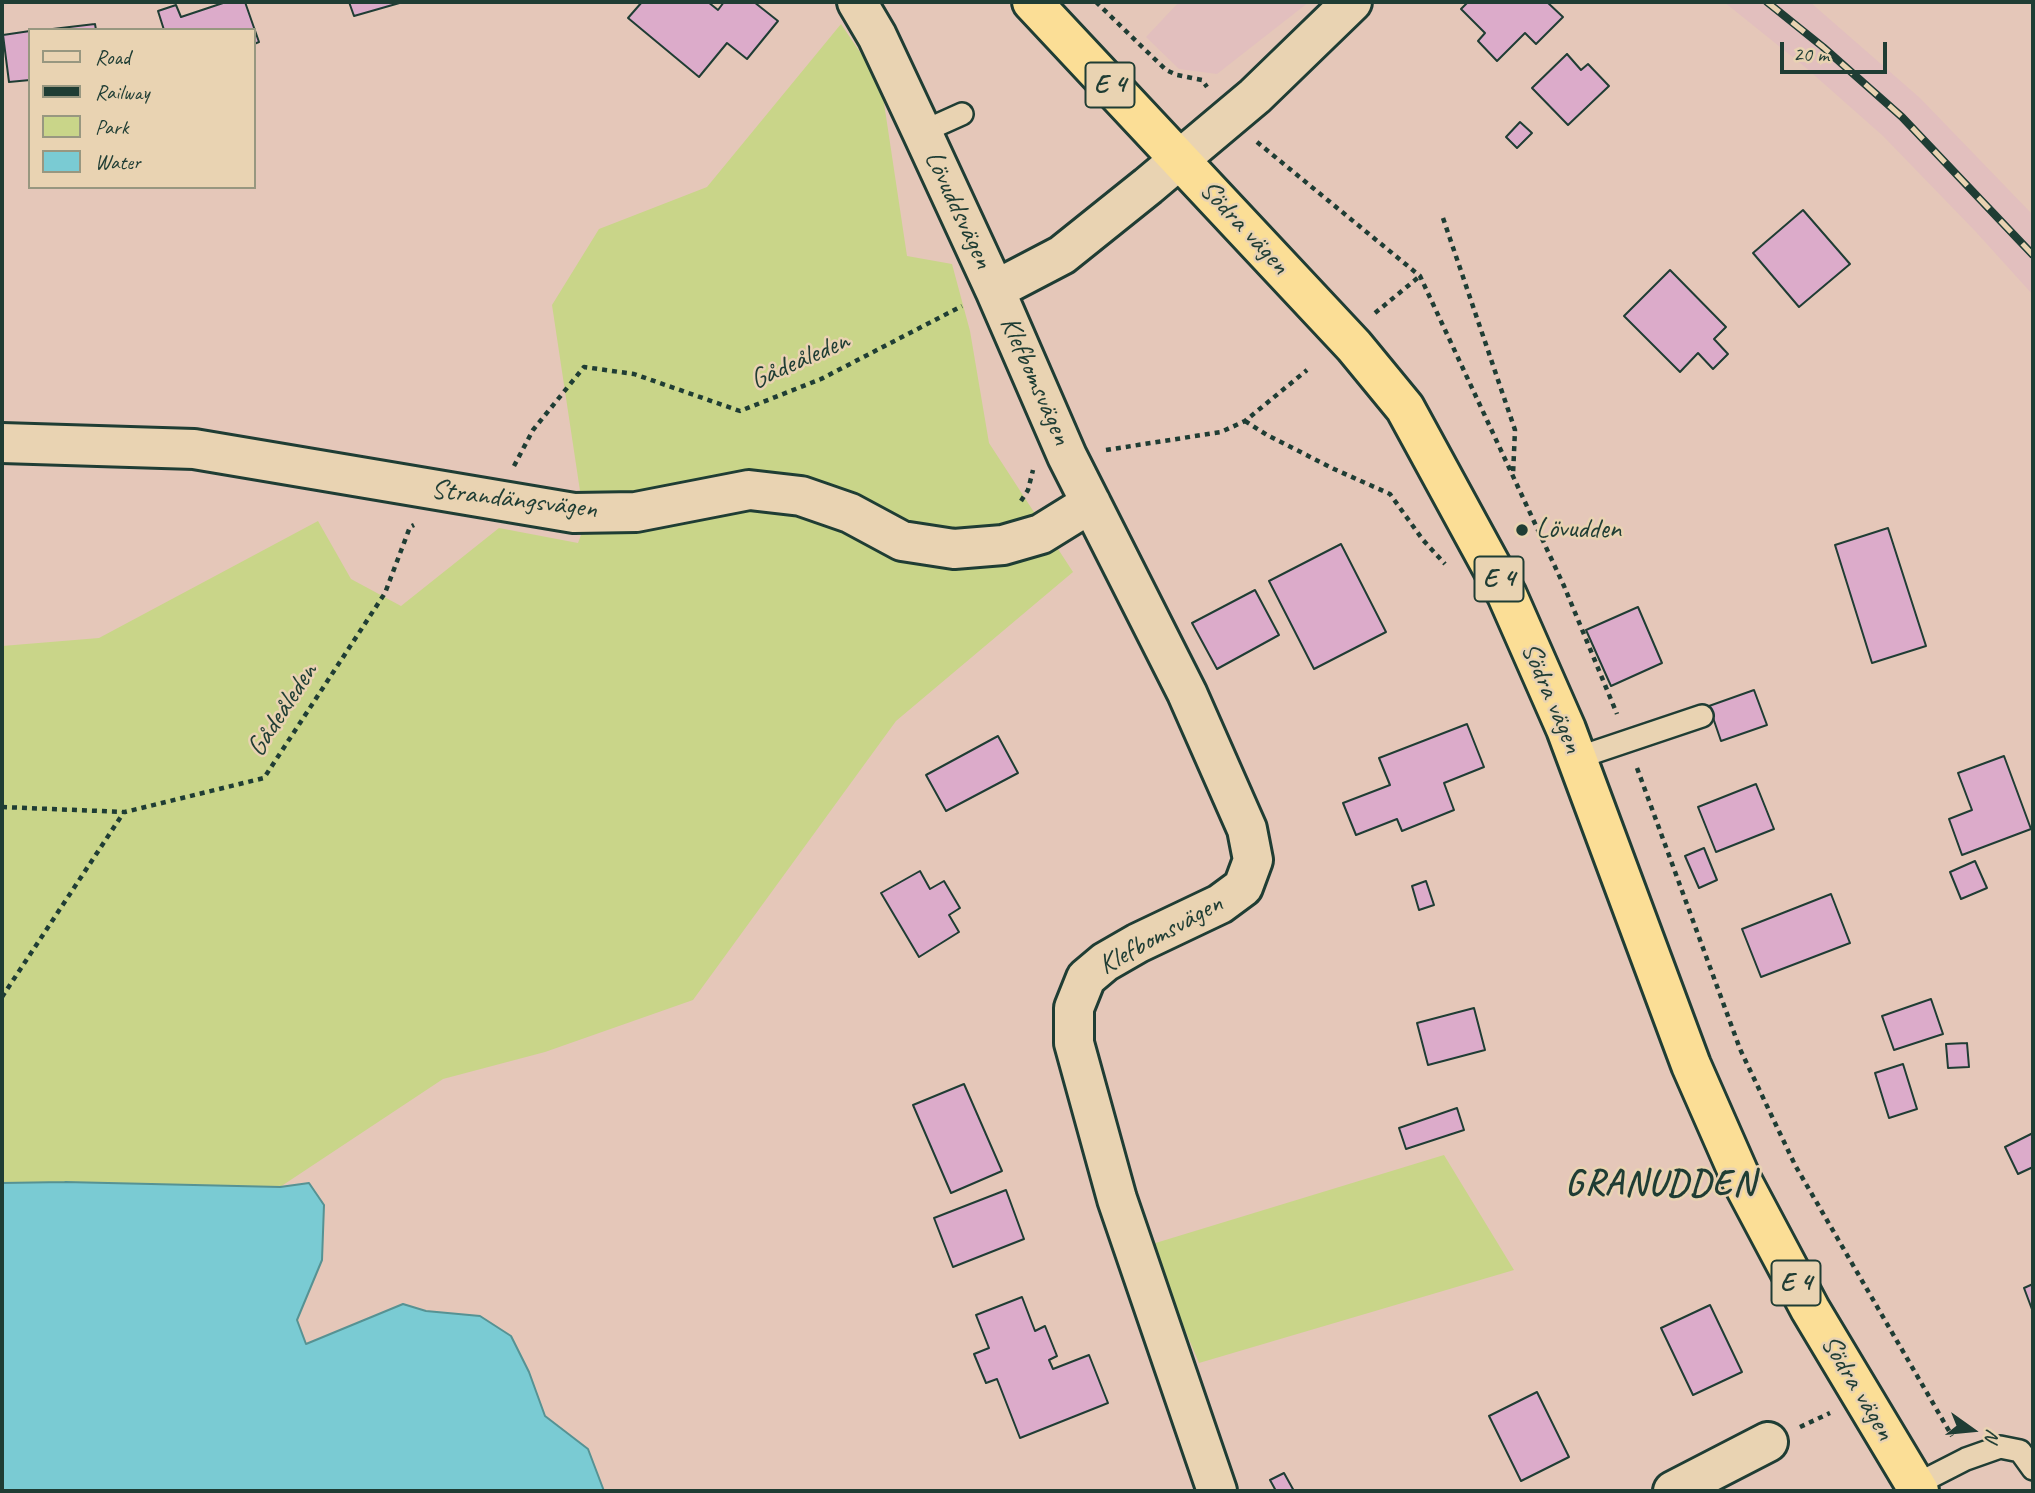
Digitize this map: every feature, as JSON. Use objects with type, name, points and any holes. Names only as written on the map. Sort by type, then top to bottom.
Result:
[{"type":"highway","name":"Södra vägen","points":[[1032,2],[1354,346],[1405,408],[1507,595],[1577,758],[1691,1065],[1742,1181],[1810,1309],[1917,1488]]},
{"type":"street","name":"Lövuddsvägen","points":[[857,2],[877,36],[995,290],[1062,255],[1228,119],[1308,47],[1352,2]]},
{"type":"street","name":"Klefbomsvägen","points":[[995,290],[1068,456],[1187,692],[1247,829],[1252,860],[1243,887],[1220,904],[1138,943],[1105,962],[1086,978],[1074,1008],[1074,1043],[1117,1199],[1217,1491]]},
{"type":"street","name":"Strandängsvägen","points":[[2,443],[194,449],[573,513],[636,512],[749,490],[801,496],[850,513],[902,541],[954,548],[1003,545],[1041,534],[1091,503]]},
{"type":"street","points":[[1673,1491],[1768,1442]]},
{"type":"lane","points":[[922,132],[962,114]]},
{"type":"lane","points":[[1577,758],[1702,716]]},
{"type":"lane","points":[[1917,1488],[1966,1459],[2000,1447],[2020,1451],[2033,1469]]},
{"type":"path","points":[[1096,2],[1166,70],[1202,80],[1228,119]]},
{"type":"path","points":[[1263,147],[1420,276],[1564,586],[1627,742],[1740,1049],[1796,1165],[1966,1459]]},
{"type":"path","points":[[1443,218],[1515,430],[1513,476]]},
{"type":"path","points":[[1372,316],[1420,276]]},
{"type":"path","name":"Gådeåleden","points":[[514,467],[533,430],[584,367],[634,374],[740,411],[821,379],[995,290]]},
{"type":"path","points":[[1068,456],[1221,432],[1244,421],[1307,370]]},
{"type":"path","points":[[1244,421],[1334,470],[1376,486]]},
{"type":"path","name":"Gådeåleden","points":[[2,807],[125,811],[264,778],[385,593],[410,527],[469,497]]},
{"type":"path","points":[[2,998],[125,811]]},
{"type":"shaded area","points":[[1179,2],[1309,2],[1217,74],[1179,69],[1146,37]]},
{"type":"shaded area","points":[[1724,2],[1810,2],[1920,98],[2033,215],[2033,295],[1883,136],[1805,67]]},
{"type":"green space","points":[[841,24],[881,83],[907,256],[952,264],[970,331],[989,443],[1073,572],[896,721],[693,1000],[545,1052],[443,1079],[280,1187],[2,1183],[2,646],[99,638],[318,521],[351,579],[401,606],[499,528],[578,543],[585,524],[552,305],[599,229],[707,187]]},
{"type":"green space","points":[[1444,1155],[1514,1270],[1199,1363],[1149,1245]]},
{"type":"water","points":[[2,1183],[280,1187],[309,1183],[324,1205],[322,1260],[297,1320],[306,1344],[403,1304],[426,1311],[480,1316],[511,1336],[529,1372],[545,1416],[588,1449],[604,1491],[2,1491]]},
{"type":"building","points":[[226,2],[245,2],[254,28],[163,28],[158,11],[176,5],[181,17]]},
{"type":"building","points":[[349,2],[403,2],[354,16]]},
{"type":"building","points":[[642,2],[708,2],[718,10],[724,2],[754,2],[778,21],[747,59],[727,43],[699,77],[628,18]]},
{"type":"building","points":[[1468,2],[1547,2],[1563,17],[1536,44],[1525,33],[1497,61],[1478,41],[1485,33],[1461,9]]},
{"type":"building","points":[[95,24],[96,28],[61,28]]},
{"type":"building","points":[[28,31],[28,80],[9,82],[3,35]]},
{"type":"building","points":[[1567,54],[1581,70],[1588,64],[1609,86],[1568,125],[1532,88]]},
{"type":"building","points":[[1520,122],[1532,133],[1517,148],[1506,137]]},
{"type":"building","points":[[1803,210],[1850,264],[1799,307],[1753,253]]},
{"type":"building","points":[[1670,270],[1726,327],[1714,339],[1728,354],[1713,369],[1698,353],[1680,372],[1624,316]]},
{"type":"building","points":[[1888,528],[1926,646],[1872,663],[1835,545]]},
{"type":"building","points":[[1341,544],[1386,632],[1314,669],[1269,581]]},
{"type":"building","points":[[1255,590],[1279,635],[1217,669],[1192,623]]},
{"type":"building","points":[[1638,607],[1662,663],[1611,686],[1586,630]]},
{"type":"building","points":[[1754,690],[1767,725],[1721,741],[1709,706]]},
{"type":"building","points":[[1467,724],[1484,767],[1444,783],[1454,810],[1402,831],[1397,819],[1356,835],[1343,803],[1390,785],[1379,758]]},
{"type":"building","points":[[998,736],[1018,773],[946,811],[926,775]]},
{"type":"building","points":[[2004,756],[2031,829],[1962,855],[1949,819],[1972,810],[1958,773]]},
{"type":"building","points":[[1756,784],[1774,829],[1716,852],[1698,807]]},
{"type":"building","points":[[1704,848],[1717,880],[1699,888],[1685,856]]},
{"type":"building","points":[[1975,861],[1987,888],[1961,899],[1950,872]]},
{"type":"building","points":[[920,871],[930,889],[944,881],[960,908],[949,915],[959,932],[919,957],[881,893]]},
{"type":"building","points":[[1426,881],[1434,905],[1419,910],[1412,886]]},
{"type":"building","points":[[1831,894],[1850,943],[1761,977],[1742,929]]},
{"type":"building","points":[[1931,999],[1943,1034],[1894,1050],[1882,1016]]},
{"type":"building","points":[[1474,1008],[1485,1050],[1428,1065],[1417,1023]]},
{"type":"building","points":[[1967,1043],[1969,1067],[1948,1068],[1946,1044]]},
{"type":"building","points":[[1903,1064],[1917,1109],[1889,1118],[1875,1073]]},
{"type":"building","points":[[964,1084],[1002,1171],[951,1193],[913,1105]]},
{"type":"building","points":[[1457,1108],[1464,1130],[1406,1149],[1399,1128]]},
{"type":"building","points":[[2033,1133],[2033,1167],[2018,1174],[2005,1147]]},
{"type":"building","points":[[1006,1190],[1024,1239],[953,1267],[934,1218]]},
{"type":"building","points":[[2033,1284],[2033,1312],[2024,1288]]},
{"type":"building","points":[[1022,1297],[1035,1331],[1045,1326],[1057,1356],[1049,1360],[1053,1369],[1089,1355],[1108,1403],[1020,1438],[997,1379],[986,1383],[974,1354],[989,1348],[976,1315]]},
{"type":"building","points":[[1710,1305],[1742,1372],[1693,1395],[1661,1328]]},
{"type":"building","points":[[1537,1392],[1569,1457],[1521,1481],[1489,1416]]},
{"type":"building","points":[[1284,1473],[1294,1491],[1276,1491],[1270,1480]]},
{"type":"railway","points":[[1767,2],[1902,117],[2033,255]]},
{"type":"place","name":"Lövudden","points":[[1522,530]]},
{"type":"district","name":"GRANUDDEN","points":[[1661,1185]]}]
